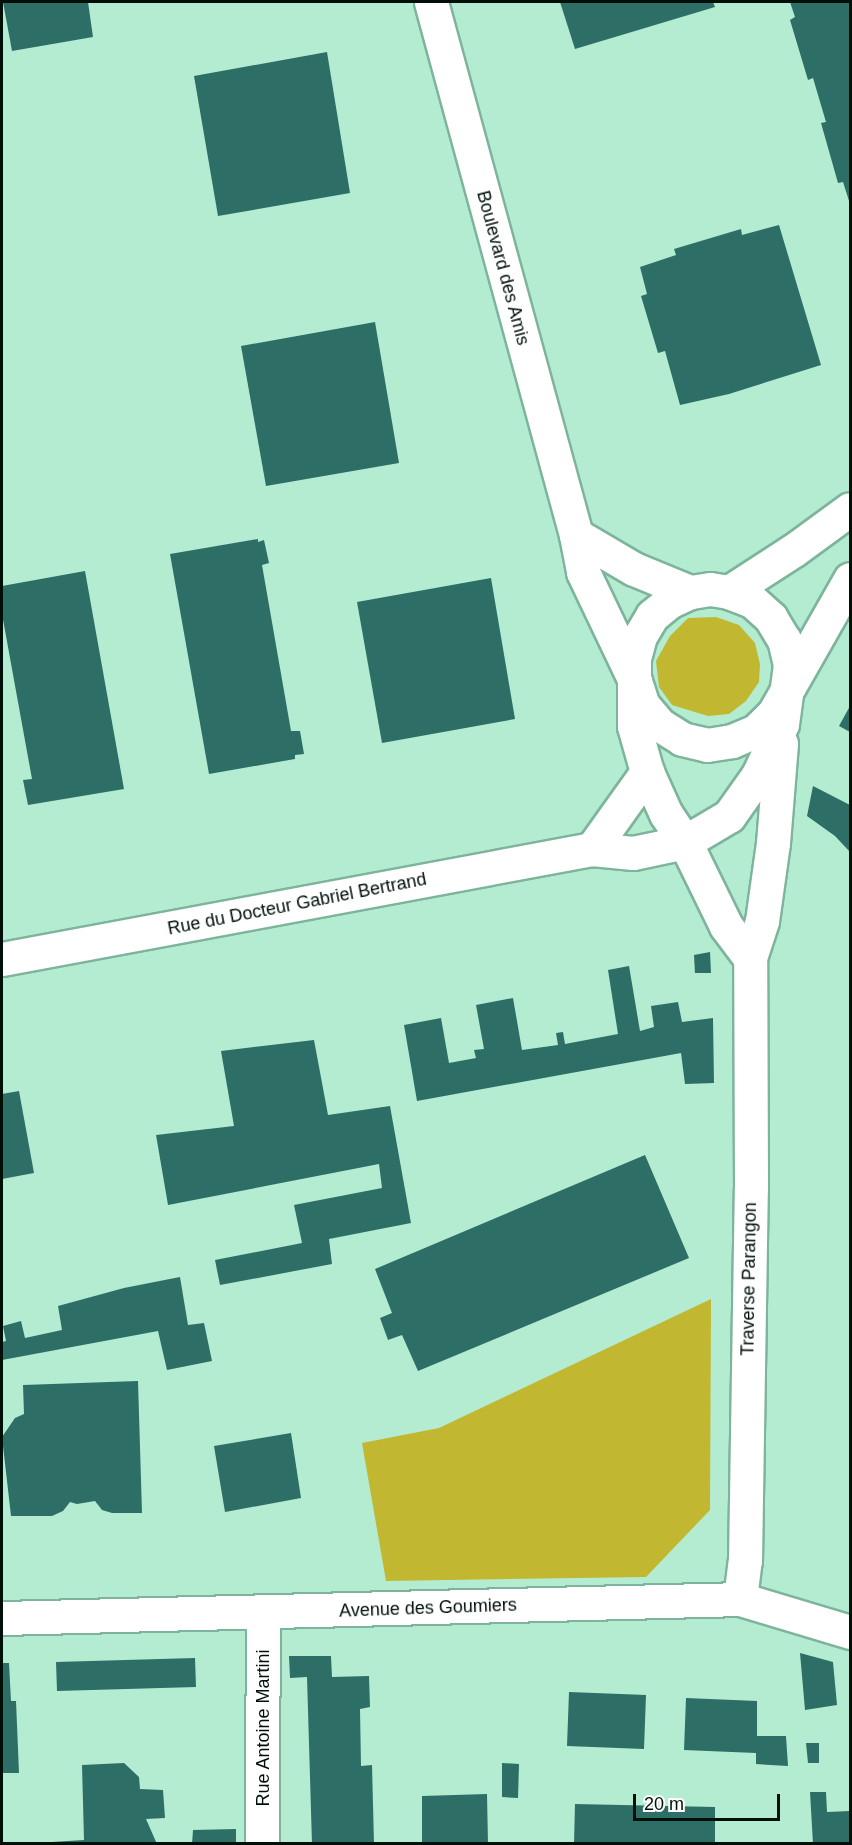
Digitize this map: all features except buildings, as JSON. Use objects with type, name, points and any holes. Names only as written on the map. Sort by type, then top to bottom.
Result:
[{"type":"street","name":"Boulevard des Amis","points":[[431,2],[576,535],[583,572],[635,681]]},
{"type":"street","points":[[729,591],[794,550],[850,509]]},
{"type":"street","points":[[576,535],[634,569],[690,592]]},
{"type":"street","points":[[635,681],[643,705],[660,725],[682,739],[707,745],[732,741],[756,731],[774,713],[850,579]]},
{"type":"street","points":[[750,958],[726,926],[685,842],[666,814],[647,772],[634,726],[634,658],[640,636],[652,616],[669,602],[690,592],[710,589],[729,591],[753,601],[771,618],[780,633],[790,665],[786,690]]},
{"type":"street","name":"Traverse Parangon","points":[[740,1599],[745,1561],[750,1223],[750,958],[762,921],[773,843],[786,690]]},
{"type":"street","name":"Rue du Docteur Gabriel Bertrand","points":[[2,959],[592,849],[633,853],[685,842],[729,816],[758,776],[782,724]]},
{"type":"street","points":[[592,849],[647,772]]},
{"type":"street","name":"Avenue des Goumiers","points":[[2,1618],[740,1599],[850,1632]]},
{"type":"street","name":"Rue Antoine Martini","points":[[262,1844],[263,1612]]},
{"type":"shaded area","points":[[716,617],[739,625],[755,643],[760,664],[759,682],[746,701],[729,714],[708,716],[672,705],[659,687],[656,661],[670,636],[688,618]]},
{"type":"shaded area","points":[[711,1299],[710,1510],[646,1577],[386,1581],[362,1443],[439,1428]]}]
